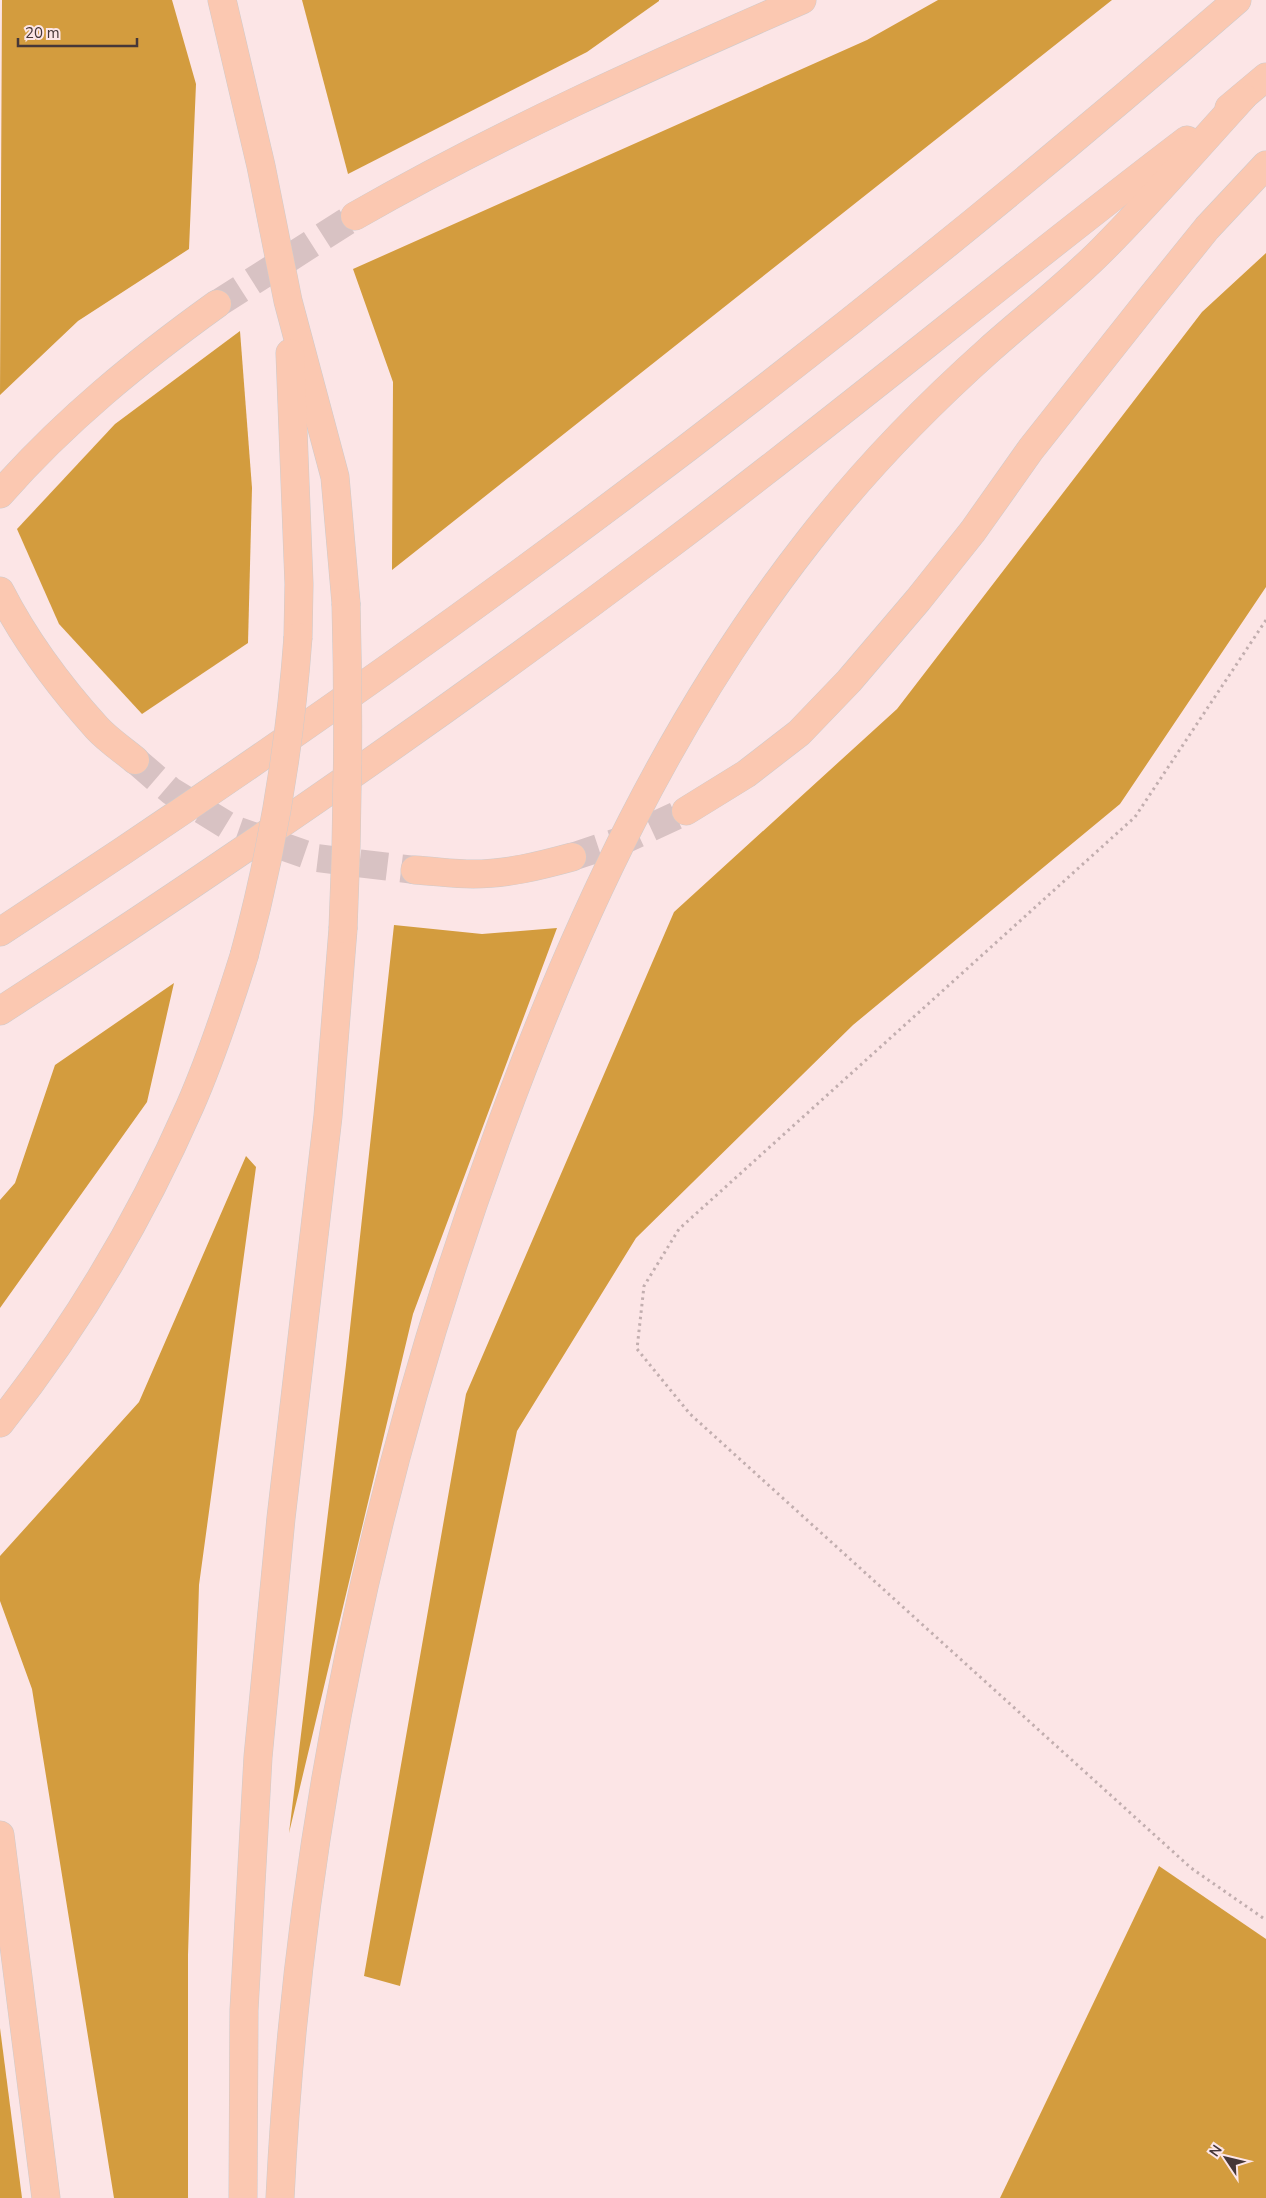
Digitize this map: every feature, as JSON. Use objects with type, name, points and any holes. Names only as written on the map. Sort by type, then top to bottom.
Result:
[{"type":"highway","points":[[222,0],[261,166],[288,301],[335,477],[346,603],[349,703],[348,803],[343,928],[328,1116],[281,1518],[258,1757],[244,2010],[243,2198]]},
{"type":"highway","points":[[355,216],[395,193],[522,128],[802,0]]},
{"type":"highway","points":[[0,932],[334,707],[629,492],[906,277],[1058,153],[1238,0]]},
{"type":"highway","points":[[0,1011],[145,916],[502,668],[661,551],[926,346],[1082,220],[1243,97],[1266,77]]},
{"type":"highway","points":[[280,2198],[293,2022],[321,1802],[357,1610],[374,1540],[428,1339],[469,1214],[530,1051],[605,876],[643,798],[696,705],[765,599],[811,538],[860,479],[911,424],[982,356],[1104,249],[1243,97]]},
{"type":"highway","points":[[686,811],[746,774],[799,733],[849,681],[967,539],[1031,448],[1149,300],[1208,228],[1266,165]]},
{"type":"highway","points":[[0,1423],[32,1382],[92,1294],[145,1201],[190,1105],[228,1005],[259,901],[280,796],[294,691],[298,637],[298,565],[288,301]]},
{"type":"highway","points":[[1,492],[77,415],[138,363],[218,304]]},
{"type":"highway","points":[[0,591],[14,618],[61,684],[98,729],[135,760]]},
{"type":"highway","points":[[415,870],[471,874],[500,873],[527,869],[572,857]]},
{"type":"highway","points":[[0,1835],[46,2198]]},
{"type":"path","points":[[1266,620],[1135,817],[679,1229],[644,1286],[637,1349],[690,1414],[1190,1868],[1266,1920]]},
{"type":"shaded area","points":[[2,0],[172,0],[196,84],[189,249],[78,321],[0,395]]},
{"type":"shaded area","points":[[302,0],[659,1],[587,52],[348,174]]},
{"type":"shaded area","points":[[938,0],[1112,0],[392,570],[393,382],[353,269],[867,40]]},
{"type":"shaded area","points":[[1266,253],[1266,587],[1120,804],[853,1025],[636,1238],[517,1431],[400,1986],[364,1976],[466,1394],[674,912],[897,709],[1202,312]]},
{"type":"shaded area","points":[[240,331],[252,488],[248,643],[142,714],[59,624],[17,529],[115,424]]},
{"type":"shaded area","points":[[394,925],[482,934],[557,928],[413,1314],[289,1833],[346,1365]]},
{"type":"shaded area","points":[[174,983],[147,1102],[0,1308],[0,1200],[15,1183],[55,1065]]},
{"type":"shaded area","points":[[246,1156],[256,1167],[199,1585],[188,1955],[188,2198],[114,2198],[32,1689],[0,1601],[0,1556],[139,1402]]},
{"type":"shaded area","points":[[1159,1866],[1266,1939],[1266,2198],[1000,2198]]},
{"type":"shaded area","points":[[0,2028],[22,2198],[0,2198]]},
{"type":"tunnel","points":[[217,304],[355,216]]},
{"type":"tunnel","points":[[135,760],[171,791],[233,829],[316,858],[415,870]]},
{"type":"tunnel","points":[[572,857],[626,839],[686,811]]}]
